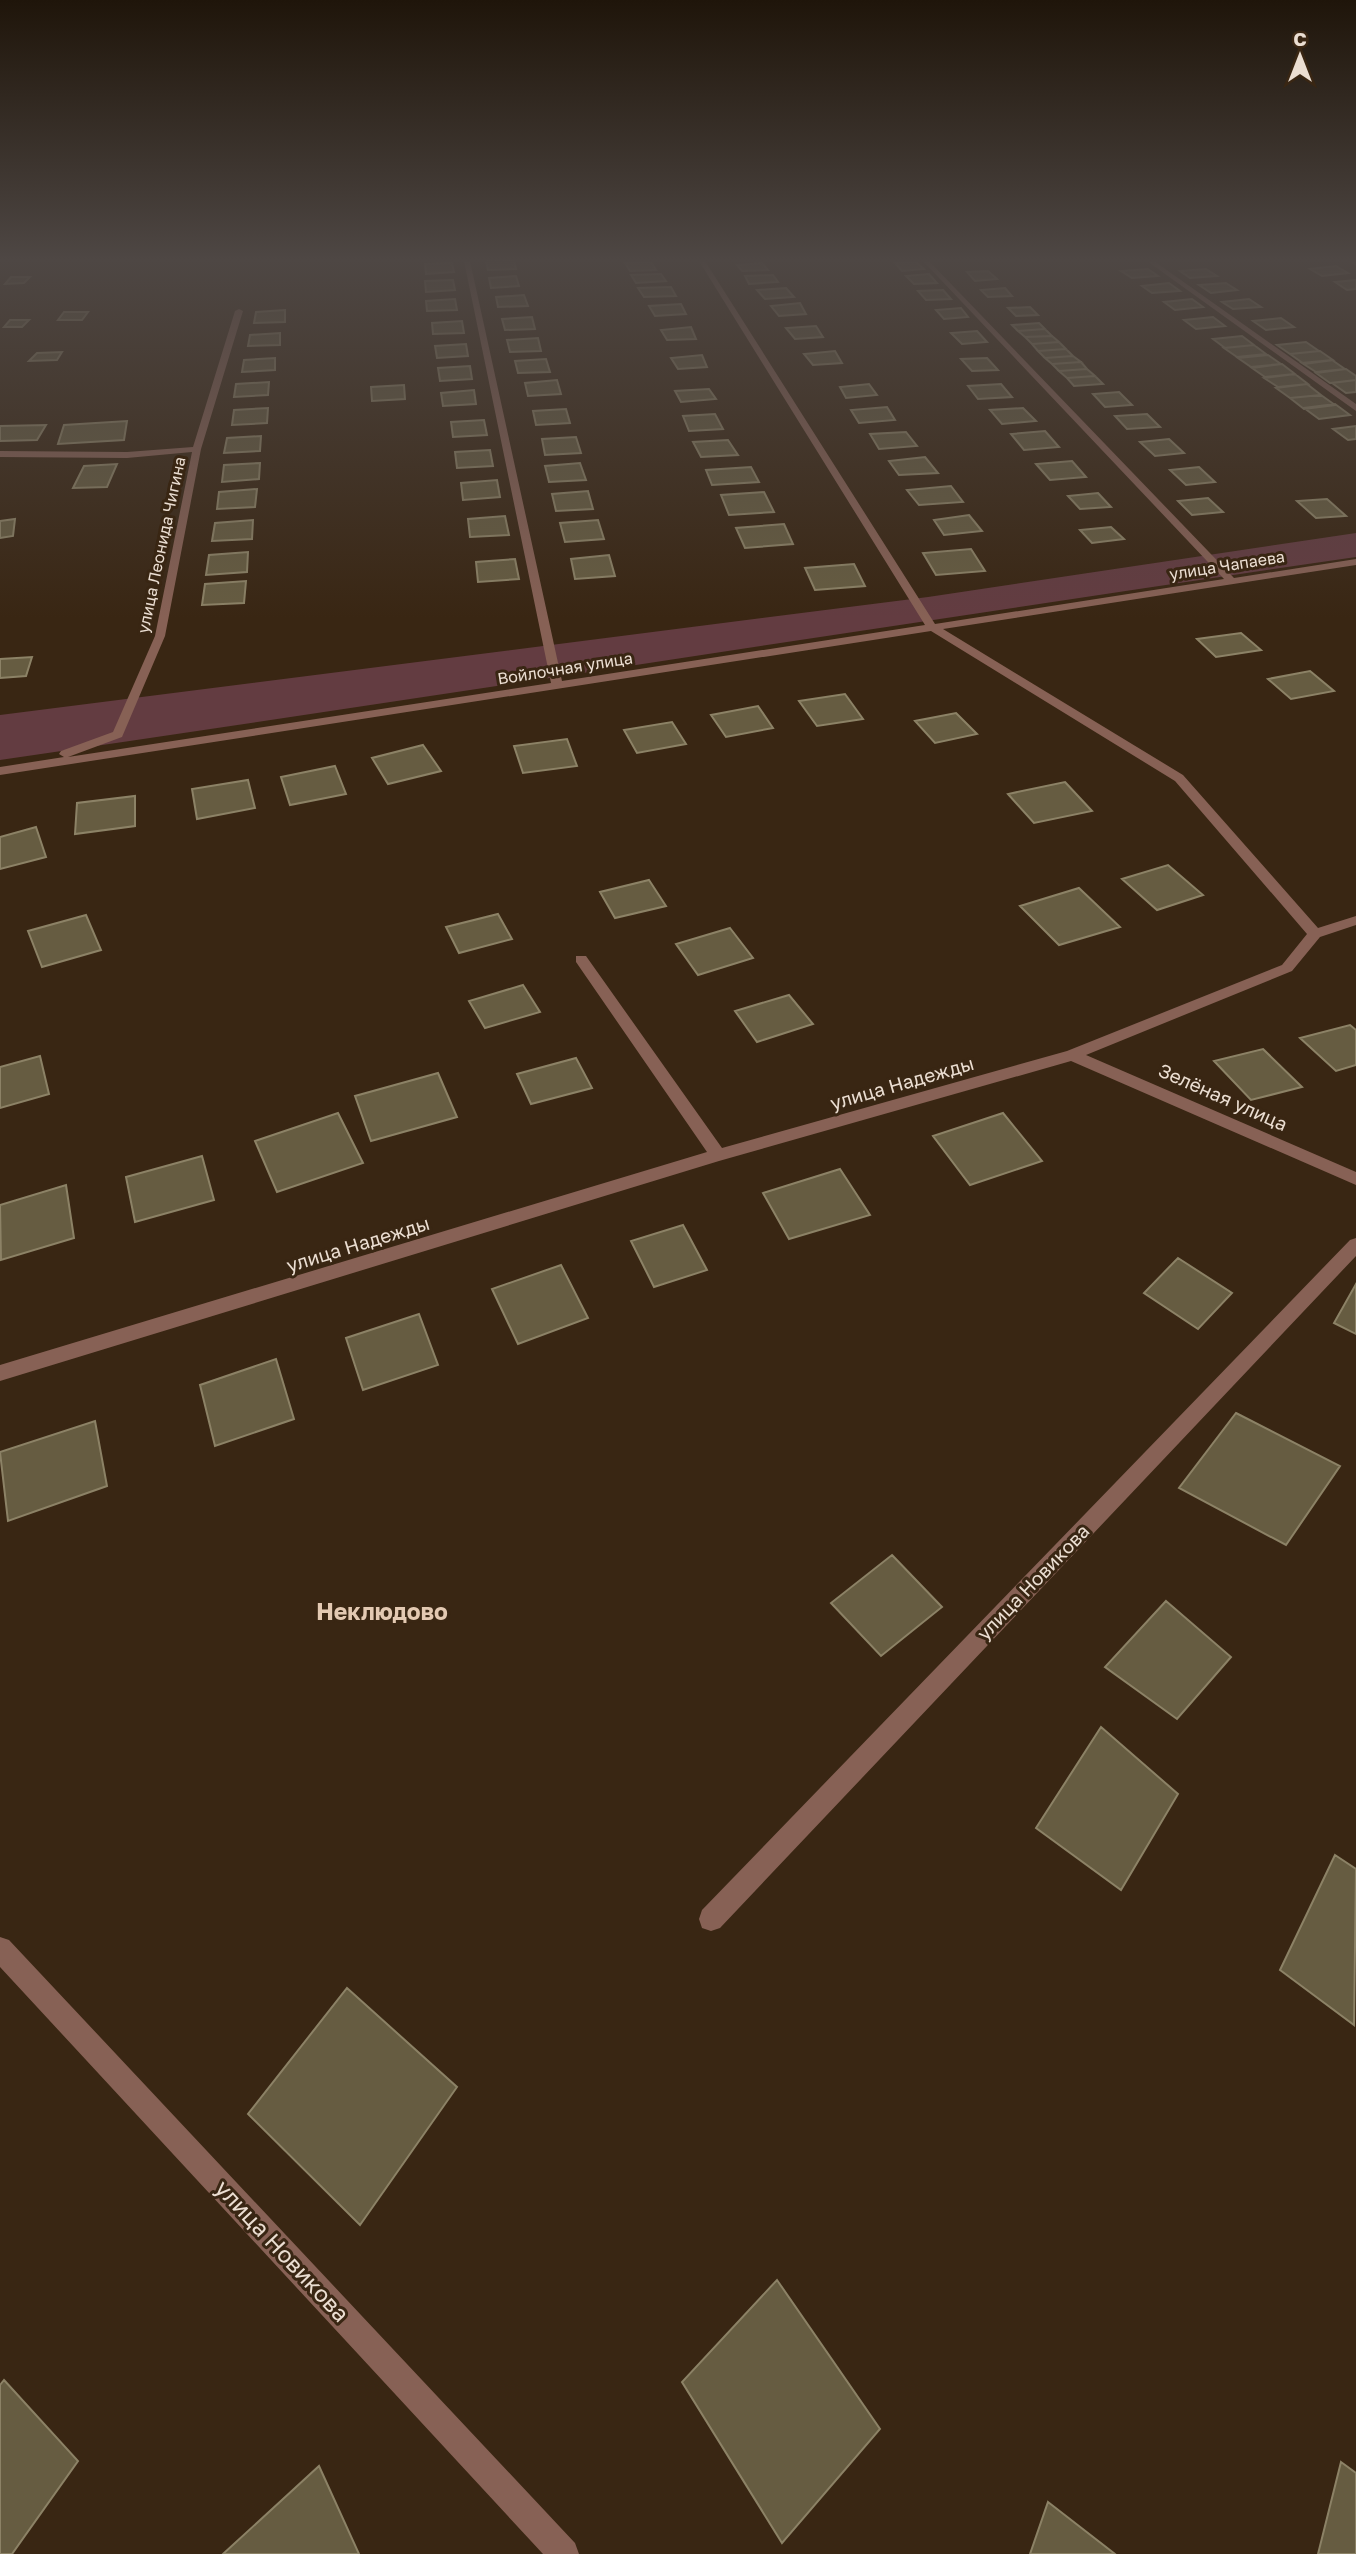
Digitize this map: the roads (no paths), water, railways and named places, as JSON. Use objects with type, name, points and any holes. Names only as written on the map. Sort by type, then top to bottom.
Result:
[{"type":"street","name":"улица Леонида Чигина","points":[[32,767],[118,734],[160,636],[197,449],[218,380]]},
{"type":"street","points":[[492,380],[557,685]]},
{"type":"street","points":[[776,380],[930,626],[1179,778],[1315,933],[1356,920]]},
{"type":"street","points":[[1040,380],[1231,581]]},
{"type":"street","points":[[1317,380],[1356,408]]},
{"type":"street","points":[[0,454],[127,455],[197,449]]},
{"type":"street","name":"улица Чапаева","points":[[1102,600],[1356,562]]},
{"type":"street","name":"Войлочная улица","points":[[32,767],[1102,600]]},
{"type":"street","points":[[0,771],[32,767]]},
{"type":"street","name":"улица Надежды","points":[[0,1373],[718,1155],[1072,1055],[1287,968],[1315,933]]},
{"type":"street","points":[[581,959],[718,1155]]},
{"type":"street","name":"Зелёная улица","points":[[1072,1055],[1356,1179]]},
{"type":"street","name":"улица Новикова","points":[[711,1919],[1356,1244]]},
{"type":"street","name":"улица Новикова","points":[[0,1948],[564,2554]]},
{"type":"district","name":"Неклюдово","points":[[382,1612]]}]
